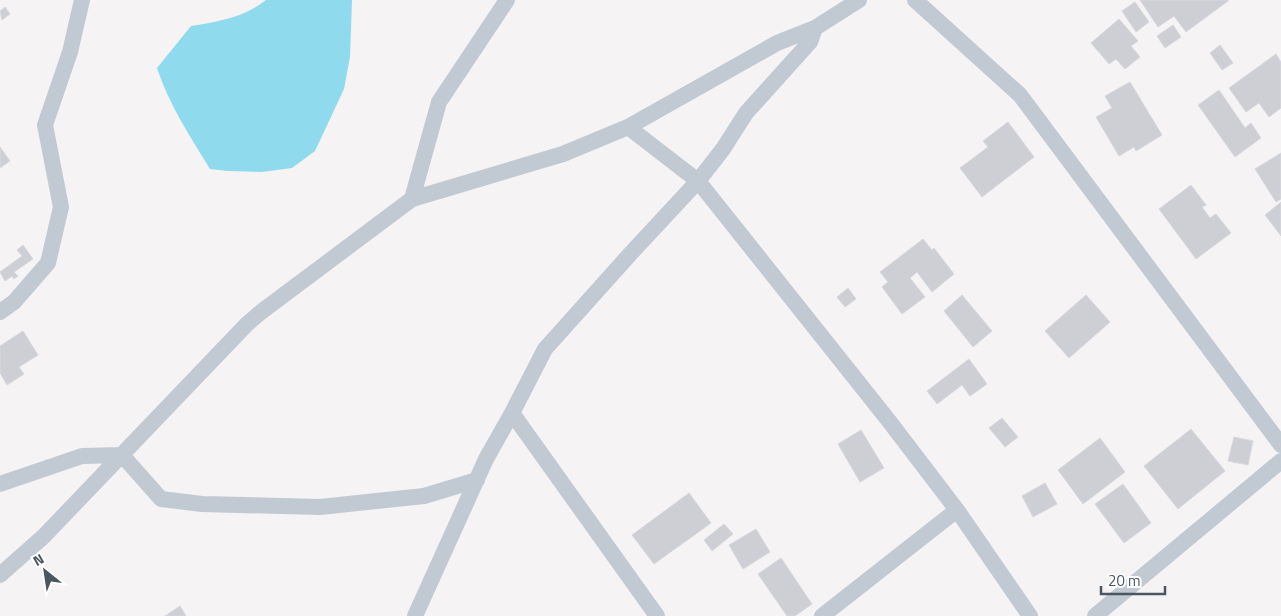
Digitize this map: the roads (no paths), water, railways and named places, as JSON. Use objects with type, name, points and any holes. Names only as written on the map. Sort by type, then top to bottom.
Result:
[{"type":"street","points":[[0,312],[14,302],[48,263],[60,207],[45,125],[70,52],[82,0]]},
{"type":"street","points":[[412,199],[439,102],[507,0]]},
{"type":"street","points":[[0,575],[44,536],[261,312],[412,199],[562,154],[628,128],[777,43],[815,28],[859,0]]},
{"type":"street","points":[[915,0],[1020,95],[1281,445]]},
{"type":"street","points":[[415,616],[486,458],[512,414],[545,349],[698,181],[723,150],[746,113],[810,42],[815,28]]},
{"type":"street","points":[[628,128],[698,181],[957,510],[1030,616]]},
{"type":"street","points":[[512,414],[657,616]]},
{"type":"street","points":[[5,479],[82,456],[122,454]]},
{"type":"street","points":[[122,454],[161,499],[202,504],[320,507],[424,496],[477,480]]},
{"type":"street","points":[[1095,616],[1281,461]]},
{"type":"street","points":[[822,616],[957,510]]},
{"type":"water","points":[[266,0],[352,0],[350,57],[344,89],[315,151],[292,168],[262,172],[210,169],[174,108],[157,68],[191,26],[240,15]]}]
